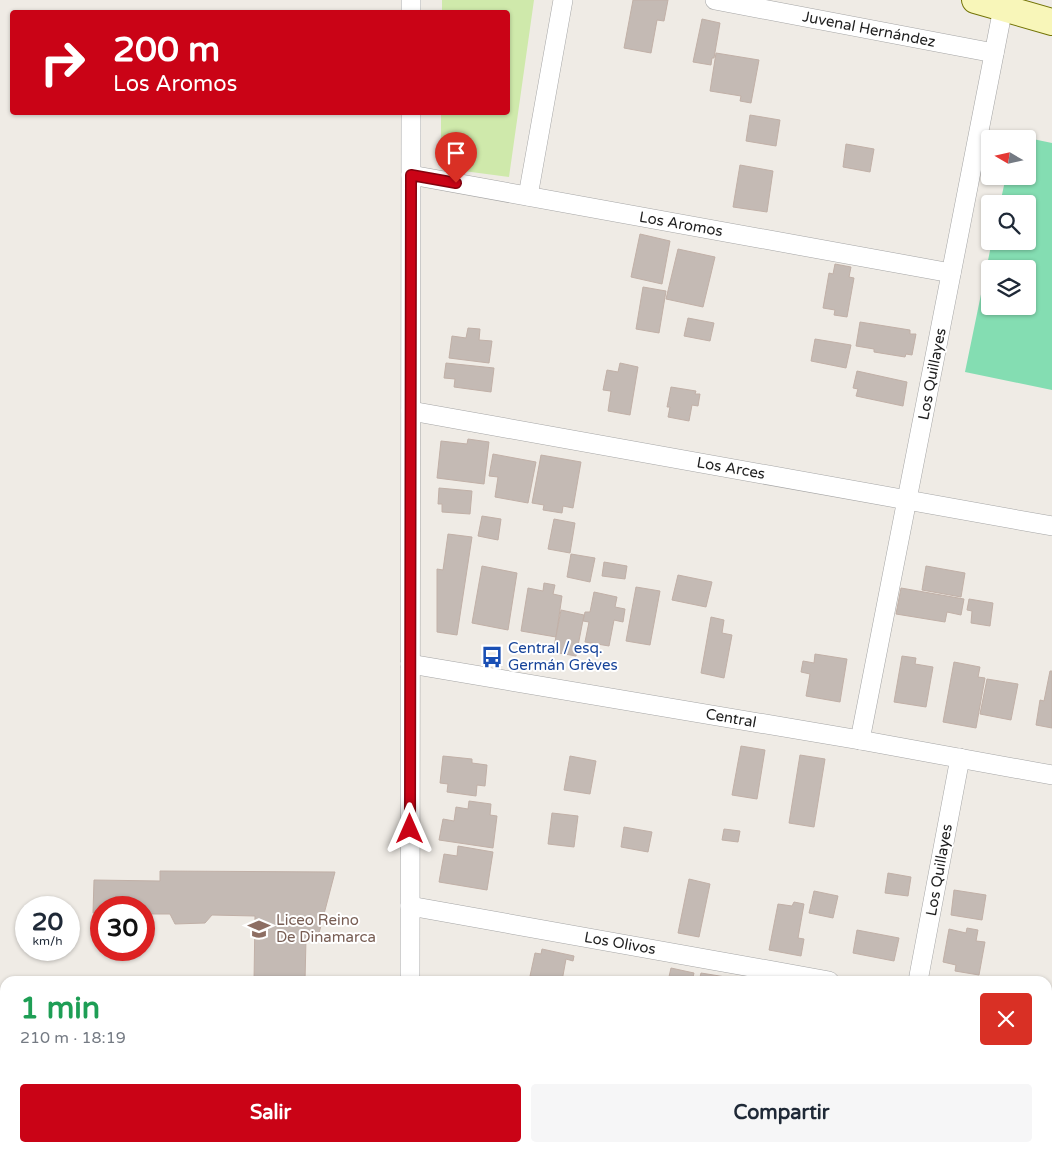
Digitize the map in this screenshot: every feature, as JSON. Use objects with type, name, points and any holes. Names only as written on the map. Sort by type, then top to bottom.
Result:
[{"type":"street","points":[[528,196],[563,0]]},
{"type":"street","name":"Juvenal Hernández","points":[[715,0],[994,53]]},
{"type":"street","points":[[975,0],[1052,22]]},
{"type":"street","name":"Los Quillayes","points":[[860,740],[1003,8]]},
{"type":"street","points":[[410,976],[411,115]]},
{"type":"street","name":"Los Aromos","points":[[411,175],[951,273]]},
{"type":"street","name":"Los Arces","points":[[411,410],[1052,526]]},
{"type":"street","name":"Central","points":[[410,664],[860,740],[1052,775]]},
{"type":"street","name":"Los Quillayes","points":[[919,976],[960,758]]},
{"type":"street","name":"Los Olivos","points":[[410,906],[801,976]]},
{"type":"green space","points":[[442,0],[534,0],[509,177],[441,168],[441,115],[510,115],[510,10],[442,10]]},
{"type":"green space","points":[[1036,140],[1052,143],[1052,390],[965,372],[981,294],[981,315],[1036,315],[1036,260],[988,260],[990,250],[1036,250],[1036,195],[1002,195],[1004,185],[1036,185]]},
{"type":"building","points":[[633,0],[668,0],[664,21],[657,20],[651,53],[624,48]]},
{"type":"building","points":[[702,19],[720,23],[711,65],[693,62]]},
{"type":"building","points":[[716,53],[759,60],[751,103],[740,101],[741,96],[710,91]]},
{"type":"building","points":[[750,115],[780,120],[776,146],[746,141]]},
{"type":"building","points":[[846,144],[874,149],[870,172],[843,167]]},
{"type":"building","points":[[740,165],[773,171],[767,212],[733,207]]},
{"type":"building","points":[[640,234],[670,241],[662,284],[631,277]]},
{"type":"building","points":[[678,249],[715,257],[703,307],[666,299]]},
{"type":"building","points":[[835,264],[851,267],[849,277],[854,278],[847,317],[834,315],[835,310],[823,308],[829,273],[833,274]]},
{"type":"building","points":[[643,287],[666,291],[659,333],[636,329]]},
{"type":"building","points":[[688,318],[714,323],[710,341],[684,336]]},
{"type":"building","points":[[860,322],[910,330],[910,334],[916,334],[912,355],[906,354],[905,357],[874,352],[874,349],[856,346]]},
{"type":"building","points":[[468,328],[480,329],[479,340],[492,341],[489,363],[449,358],[452,336],[466,338]]},
{"type":"building","points":[[815,339],[851,345],[846,368],[811,361]]},
{"type":"building","points":[[446,363],[494,368],[491,392],[454,387],[455,379],[444,378]]},
{"type":"building","points":[[620,363],[638,367],[630,415],[608,411],[611,391],[603,390],[607,370],[618,372]]},
{"type":"building","points":[[857,371],[907,382],[903,406],[856,396],[858,389],[853,388]]},
{"type":"building","points":[[671,387],[696,391],[695,394],[700,394],[698,406],[692,405],[689,421],[668,417],[670,407],[667,407]]},
{"type":"building","points":[[468,439],[489,442],[484,484],[437,478],[441,441],[467,444]]},
{"type":"building","points":[[493,454],[536,462],[528,503],[495,497],[498,477],[489,476]]},
{"type":"building","points":[[541,455],[581,462],[573,508],[563,506],[562,513],[543,510],[544,505],[532,503]]},
{"type":"building","points":[[439,488],[472,491],[470,514],[442,512],[442,504],[438,504]]},
{"type":"building","points":[[482,516],[501,519],[498,540],[478,536]]},
{"type":"building","points":[[554,519],[575,523],[570,553],[548,549]]},
{"type":"building","points":[[448,534],[472,537],[457,635],[437,632],[437,569],[443,570]]},
{"type":"building","points":[[571,554],[595,558],[590,582],[567,577]]},
{"type":"building","points":[[604,562],[627,566],[625,579],[602,576]]},
{"type":"building","points":[[482,566],[517,573],[508,630],[472,623]]},
{"type":"building","points":[[926,566],[965,573],[961,597],[922,590]]},
{"type":"building","points":[[678,575],[712,582],[706,607],[672,600]]},
{"type":"building","points":[[544,583],[555,585],[553,594],[562,596],[556,637],[521,631],[528,588],[543,591]]},
{"type":"building","points":[[636,587],[660,591],[650,645],[626,641]]},
{"type":"building","points":[[901,588],[964,599],[961,615],[947,612],[945,622],[896,614]]},
{"type":"building","points":[[594,592],[617,597],[615,607],[625,609],[623,622],[614,620],[609,646],[585,642],[589,622],[583,621],[585,612],[590,612]]},
{"type":"building","points":[[969,599],[993,603],[990,626],[971,623],[972,611],[967,610]]},
{"type":"building","points":[[561,610],[584,615],[576,656],[553,652]]},
{"type":"building","points":[[711,617],[724,620],[722,633],[732,635],[724,678],[701,673]]},
{"type":"building","points":[[815,654],[847,659],[840,702],[806,696],[810,674],[801,672],[803,661],[814,663]]},
{"type":"building","points":[[902,656],[916,658],[915,664],[933,667],[926,707],[894,702]]},
{"type":"building","points":[[954,662],[980,667],[978,677],[985,678],[976,728],[943,722]]},
{"type":"building","points":[[1050,671],[1052,671],[1052,728],[1036,725],[1040,700],[1044,701]]},
{"type":"building","points":[[987,679],[1018,684],[1011,720],[980,714]]},
{"type":"building","points":[[741,746],[765,750],[757,799],[732,795]]},
{"type":"building","points":[[800,755],[825,759],[814,827],[789,823]]},
{"type":"building","points":[[443,756],[472,759],[472,763],[487,765],[485,786],[477,785],[476,796],[447,792],[448,784],[440,783]]},
{"type":"building","points":[[570,756],[596,761],[590,794],[564,790]]},
{"type":"building","points":[[469,801],[491,804],[490,815],[497,816],[493,848],[439,840],[443,819],[454,821],[456,807],[468,809]]},
{"type":"building","points":[[552,813],[578,816],[574,847],[548,844]]},
{"type":"building","points":[[624,827],[652,832],[648,852],[621,847]]},
{"type":"building","points":[[724,829],[740,831],[738,842],[722,840]]},
{"type":"building","points":[[458,846],[493,852],[487,890],[439,882],[444,854],[457,856]]},
{"type":"building","points":[[160,871],[335,872],[318,937],[306,939],[305,976],[254,976],[255,916],[212,915],[205,923],[175,924],[170,914],[155,914],[155,896],[94,896],[94,880],[160,881]]},
{"type":"building","points":[[888,873],[911,877],[908,896],[885,893]]},
{"type":"building","points":[[689,879],[710,884],[699,937],[678,933]]},
{"type":"building","points":[[954,890],[986,895],[982,920],[951,915]]},
{"type":"building","points":[[814,891],[838,896],[833,918],[809,913]]},
{"type":"building","points":[[794,902],[804,904],[798,938],[804,939],[801,956],[769,950],[778,904],[792,906]]},
{"type":"building","points":[[967,928],[978,930],[976,941],[985,942],[979,975],[955,971],[956,965],[943,962],[949,929],[966,933]]},
{"type":"building","points":[[857,930],[899,938],[894,961],[853,953]]},
{"type":"building","points":[[542,949],[574,956],[573,961],[566,959],[563,976],[530,976],[535,953],[541,954]]},
{"type":"building","points":[[671,968],[694,973],[693,976],[669,976]]},
{"type":"building","points":[[701,973],[719,976],[700,976]]},
{"type":"place","name":"Central / esq. Germán Grèves","points":[[492,657]]},
{"type":"place","name":"Liceo Reino De Dinamarca","points":[[259,929]]},
{"type":"route","points":[[410,829],[411,175],[456,183]]}]
